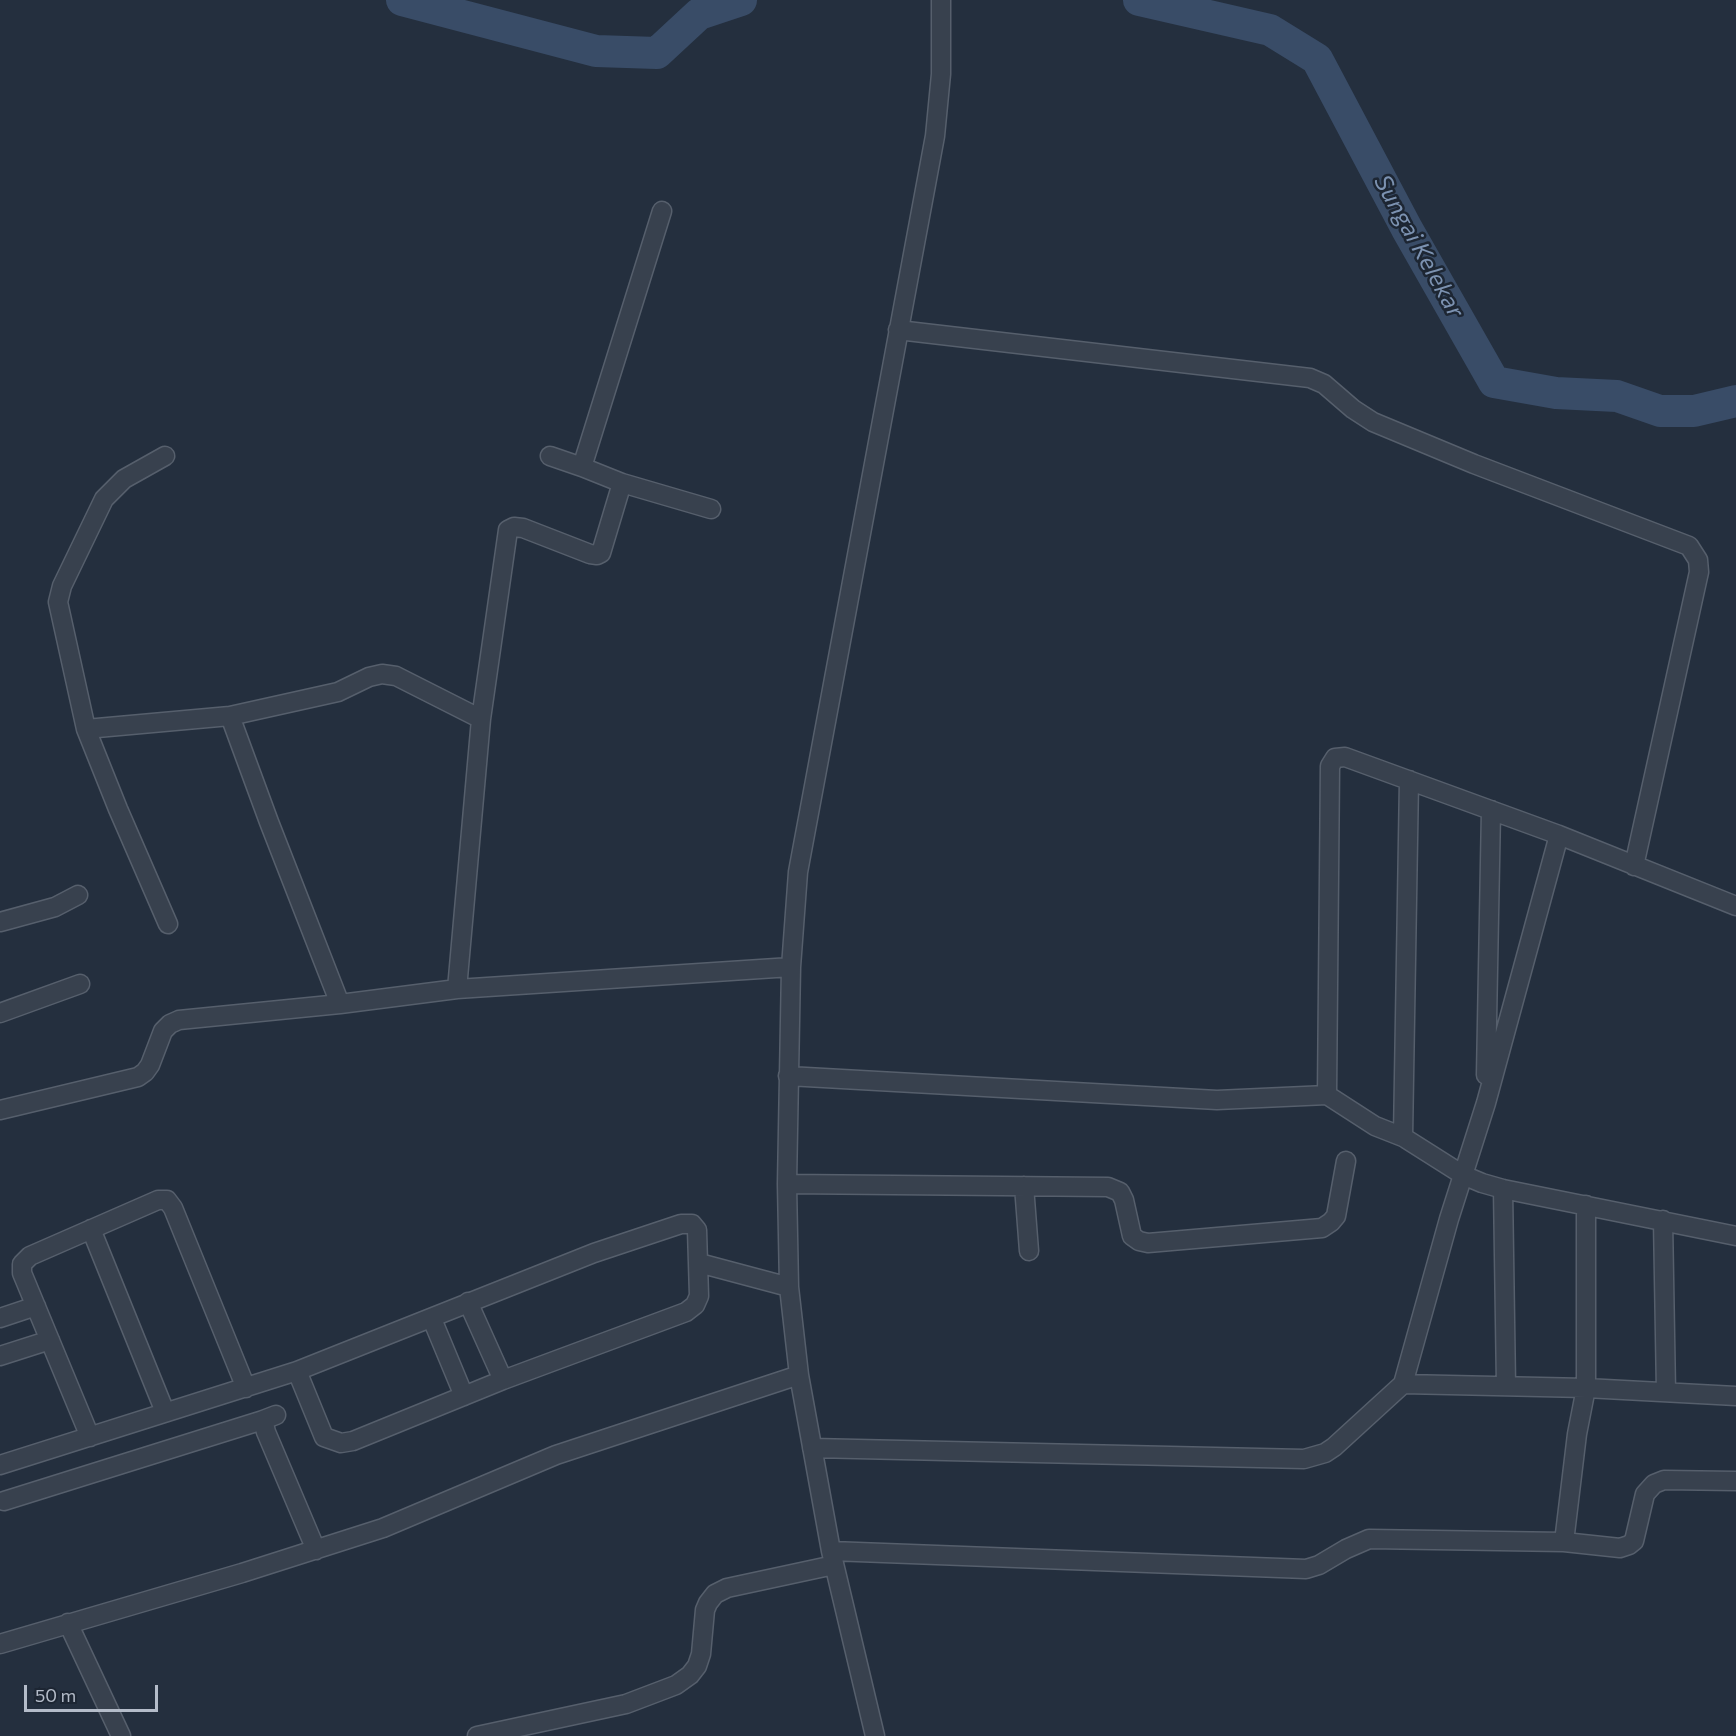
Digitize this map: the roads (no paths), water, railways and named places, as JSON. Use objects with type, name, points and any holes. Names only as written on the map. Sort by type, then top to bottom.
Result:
[{"type":"street","points":[[874,1736],[833,1558],[812,1448],[799,1375],[789,1287],[787,1184],[791,967],[798,872],[939,105],[941,2]]},
{"type":"street","points":[[582,466],[662,211]]},
{"type":"street","points":[[897,330],[1310,378],[1324,384],[1353,409],[1373,422],[1473,465],[1689,546],[1696,554],[1699,572],[1634,866]]},
{"type":"street","points":[[165,456],[124,478],[109,494],[59,595],[58,610],[86,729],[168,924]]},
{"type":"street","points":[[550,456],[582,466],[622,483],[711,509]]},
{"type":"street","points":[[458,989],[481,719],[508,530],[514,527],[523,528],[590,554],[599,555],[607,536],[622,483]]},
{"type":"street","points":[[86,729],[230,716],[338,692],[369,677],[382,674],[396,676],[481,719]]},
{"type":"street","points":[[230,716],[268,822],[340,1004]]},
{"type":"street","points":[[1327,1095],[1330,763],[1338,756],[1559,835],[1736,906]]},
{"type":"street","points":[[1403,1137],[1409,780]]},
{"type":"street","points":[[1486,1103],[1491,810]]},
{"type":"street","points":[[812,1448],[1304,1459],[1325,1453],[1334,1447],[1403,1384],[1486,1103],[1559,835]]},
{"type":"street","points":[[0,922],[55,908],[78,895]]},
{"type":"street","points":[[0,1110],[138,1077],[150,1065],[163,1031],[176,1021],[458,989],[791,967]]},
{"type":"street","points":[[0,1013],[80,984]]},
{"type":"street","points":[[788,1077],[1217,1100],[1327,1095],[1375,1126],[1403,1137],[1463,1175],[1503,1189],[1736,1236]]},
{"type":"street","points":[[787,1184],[1114,1189],[1120,1192],[1126,1204],[1132,1236],[1139,1242],[1148,1244],[1322,1227],[1336,1216],[1346,1161]]},
{"type":"street","points":[[1024,1186],[1029,1251]]},
{"type":"street","points":[[1503,1189],[1506,1386]]},
{"type":"street","points":[[90,1437],[22,1273],[22,1264],[30,1256],[158,1200],[164,1199],[169,1202],[246,1388]]},
{"type":"street","points":[[1564,1542],[1577,1434],[1586,1388],[1586,1205]]},
{"type":"street","points":[[1663,1220],[1666,1392]]},
{"type":"street","points":[[0,1465],[297,1371],[594,1253],[681,1224],[692,1224],[697,1230],[699,1263],[697,1302],[686,1312],[502,1380],[352,1441],[340,1443],[328,1440],[321,1433],[297,1371]]},
{"type":"street","points":[[91,1229],[165,1412]]},
{"type":"street","points":[[699,1263],[789,1287]]},
{"type":"street","points":[[468,1302],[502,1380]]},
{"type":"street","points":[[0,1318],[36,1306]]},
{"type":"street","points":[[432,1318],[464,1396]]},
{"type":"street","points":[[0,1356],[50,1340]]},
{"type":"street","points":[[0,1644],[383,1528],[556,1455],[799,1375]]},
{"type":"street","points":[[1403,1384],[1586,1388],[1736,1396]]},
{"type":"street","points":[[4,1501],[269,1417],[266,1432],[316,1550]]},
{"type":"street","points":[[477,1736],[626,1704],[676,1685],[690,1675],[697,1666],[701,1654],[705,1610],[715,1594],[727,1588],[833,1558],[1306,1569],[1319,1565],[1369,1539],[1564,1542],[1620,1548],[1627,1546],[1635,1537],[1645,1494],[1651,1486],[1664,1480],[1736,1479]]},
{"type":"street","points":[[68,1623],[121,1736]]},
{"type":"waterway","name":"Sungai Kelekar","points":[[402,0],[596,51],[657,53],[699,14],[741,0]]},
{"type":"waterway","name":"Sungai Kelekar","points":[[1139,0],[1270,30],[1317,59],[1407,229],[1494,382],[1556,393],[1617,396],[1660,411],[1694,411],[1736,401]]}]
